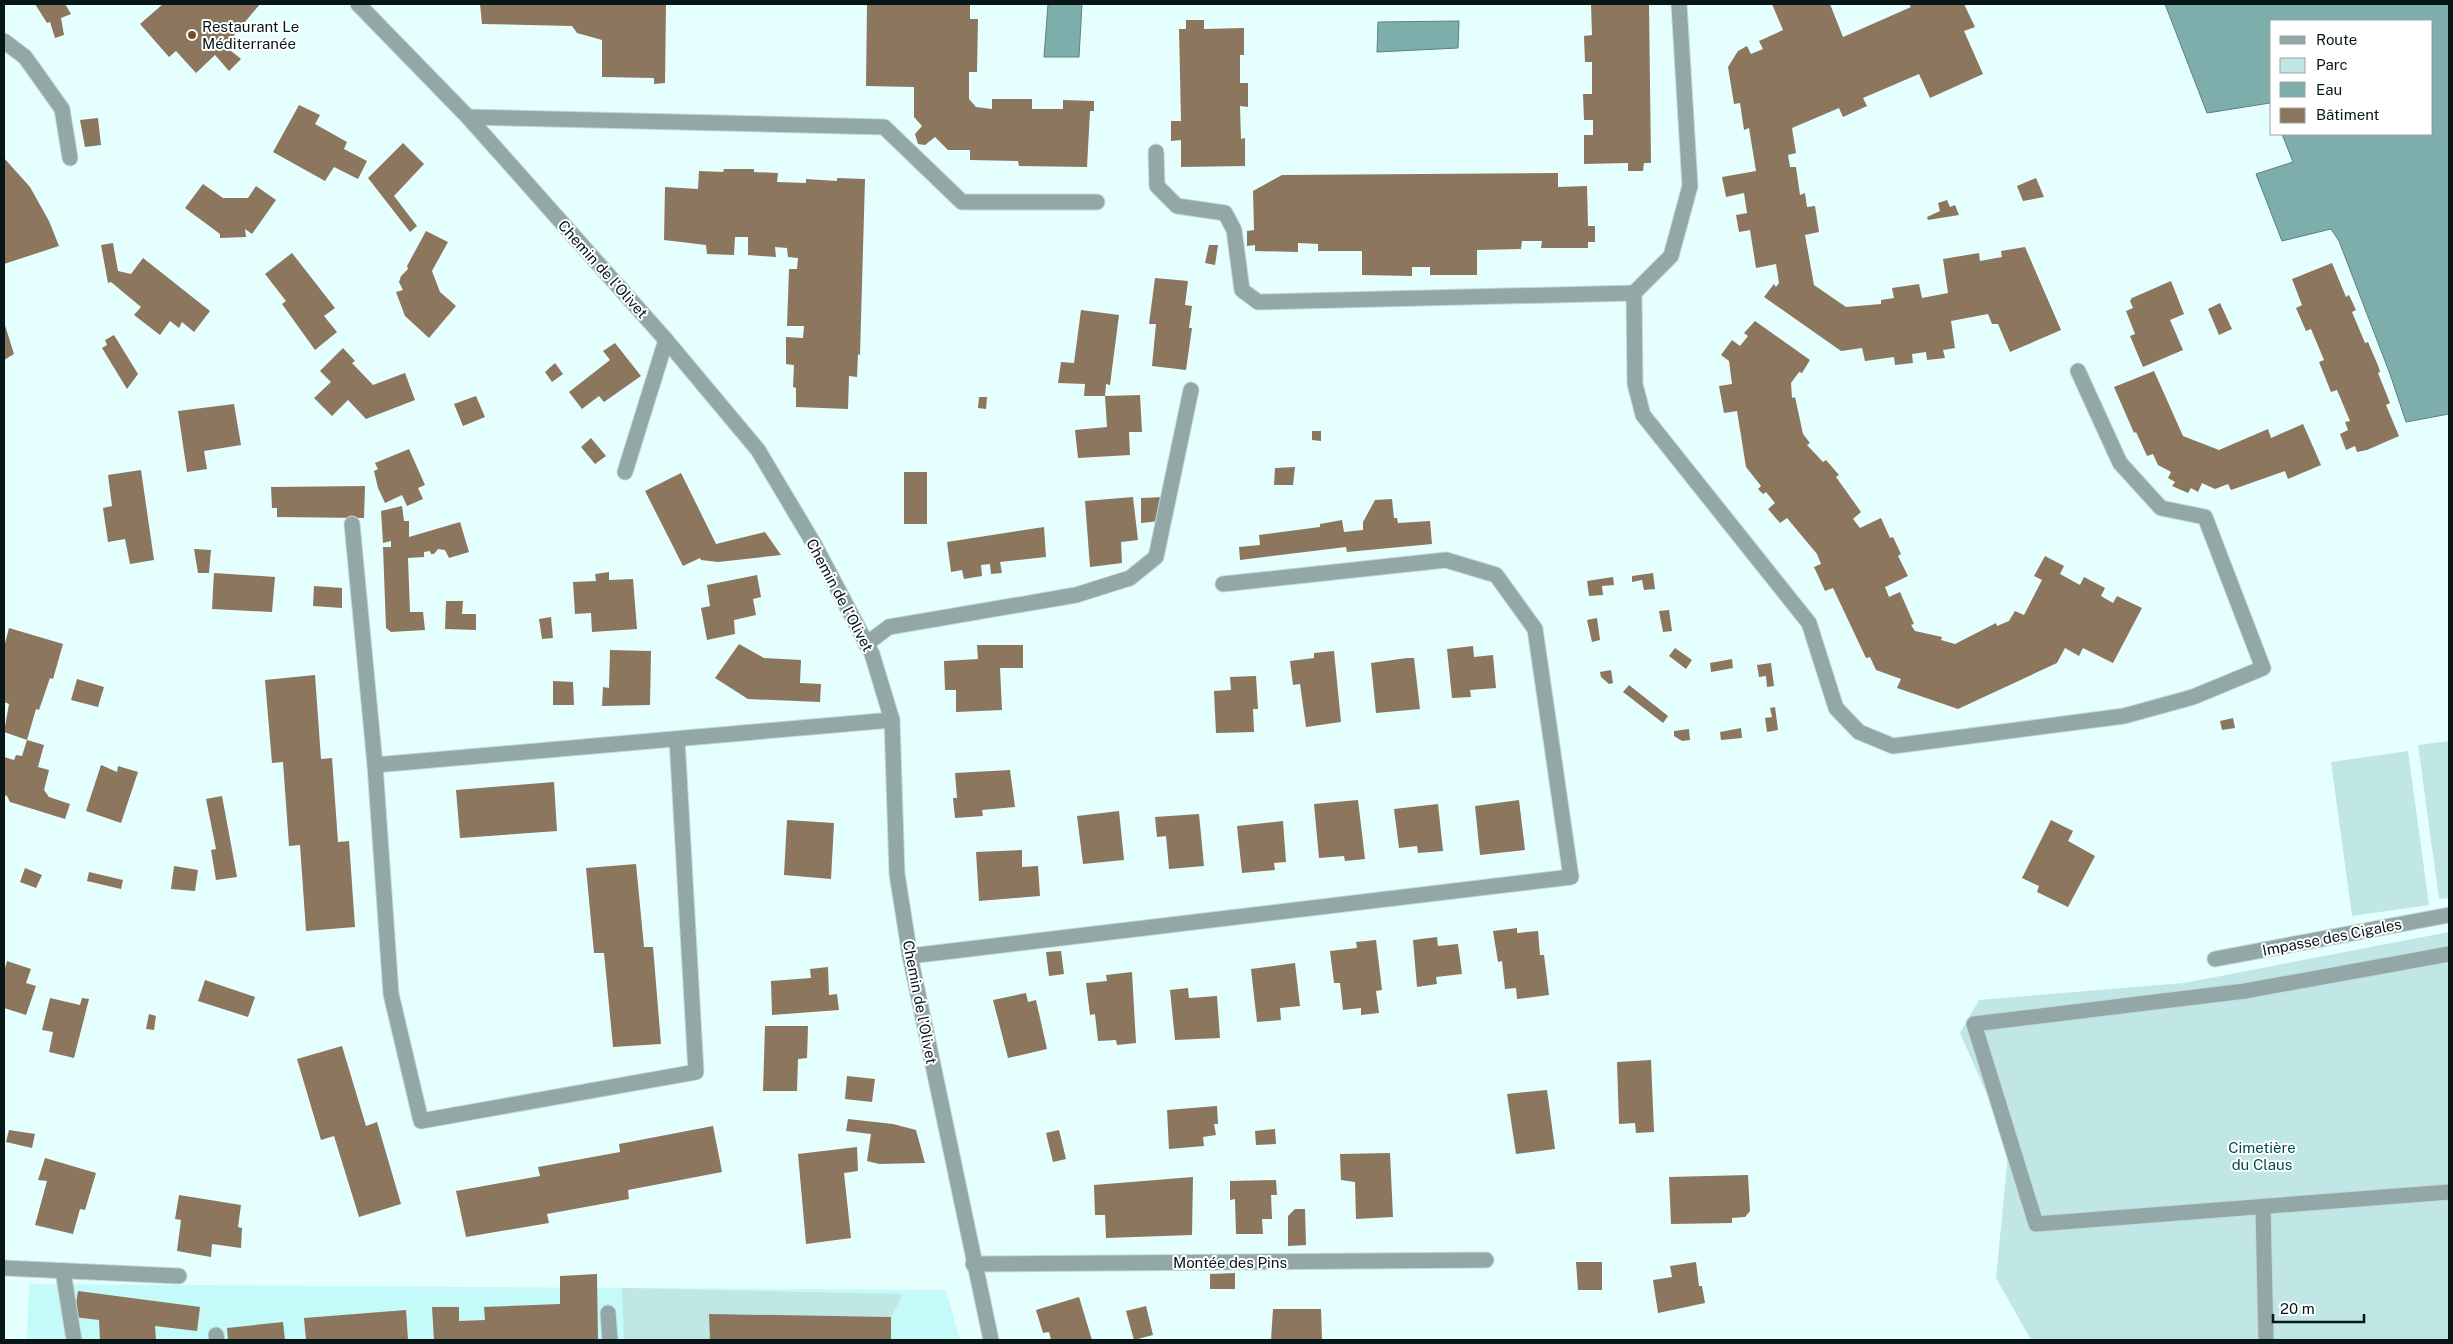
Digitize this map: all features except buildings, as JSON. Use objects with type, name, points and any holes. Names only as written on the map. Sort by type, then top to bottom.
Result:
[{"type":"street","name":"Chemin de l'Olivet","points":[[358,4],[468,117],[666,340],[758,450],[814,544],[866,644],[888,699],[892,720],[897,874],[910,956],[973,1264],[991,1340]]},
{"type":"street","points":[[1156,152],[1157,186],[1177,206],[1225,213],[1234,230],[1242,290],[1258,302],[1634,293],[1671,256],[1690,186],[1679,4]]},
{"type":"street","points":[[4,41],[25,57],[62,109],[70,158]]},
{"type":"street","points":[[468,117],[884,127],[962,202],[1097,202]]},
{"type":"street","points":[[1634,293],[1636,384],[1643,415],[1809,624],[1836,708],[1859,732],[1893,746],[2124,716],[2193,698],[2263,668],[2204,517],[2161,508],[2120,463],[2078,371]]},
{"type":"street","points":[[625,472],[666,340]]},
{"type":"street","points":[[866,644],[889,627],[1076,595],[1130,578],[1156,557],[1191,390]]},
{"type":"street","points":[[352,524],[375,765],[391,994],[421,1121],[696,1072],[677,739]]},
{"type":"street","points":[[910,956],[1571,877],[1535,629],[1496,575],[1446,560],[1223,584]]},
{"type":"street","points":[[375,765],[892,720]]},
{"type":"street","name":"Impasse des Cigales","points":[[2215,960],[2449,915]]},
{"type":"street","points":[[2449,954],[2245,991],[1974,1024],[2036,1224],[2263,1208],[2449,1192]]},
{"type":"street","points":[[2263,1208],[2266,1340]]},
{"type":"street","name":"Montée des Pins","points":[[973,1264],[1486,1260]]},
{"type":"street","points":[[4,1268],[179,1276]]},
{"type":"street","points":[[63,1270],[74,1340]]},
{"type":"street","points":[[608,1313],[610,1340]]},
{"type":"shaded area","points":[[29,1284],[946,1290],[960,1340],[27,1340]]},
{"type":"green space","points":[[2449,741],[2449,898],[2439,899],[2418,745]]},
{"type":"green space","points":[[2408,751],[2429,905],[2352,916],[2331,762]]},
{"type":"green space","name":"Cimetière du Claus","points":[[2449,932],[2449,1340],[2031,1340],[1996,1278],[2009,1145],[1960,1033],[1979,1000],[2184,983]]},
{"type":"green space","points":[[622,1288],[903,1294],[891,1317],[710,1314],[710,1340],[624,1340]]},
{"type":"water","points":[[1048,4],[1082,4],[1079,57],[1044,57]]},
{"type":"water","points":[[2165,4],[2449,4],[2449,414],[2406,422],[2390,374],[2339,241],[2331,229],[2282,241],[2256,174],[2293,162],[2282,135],[2433,135],[2433,20],[2270,20],[2270,103],[2207,113]]},
{"type":"water","points":[[1459,21],[1458,48],[1377,52],[1378,22]]},
{"type":"place","name":"Restaurant Le Méditerranée","points":[[192,35]]}]
